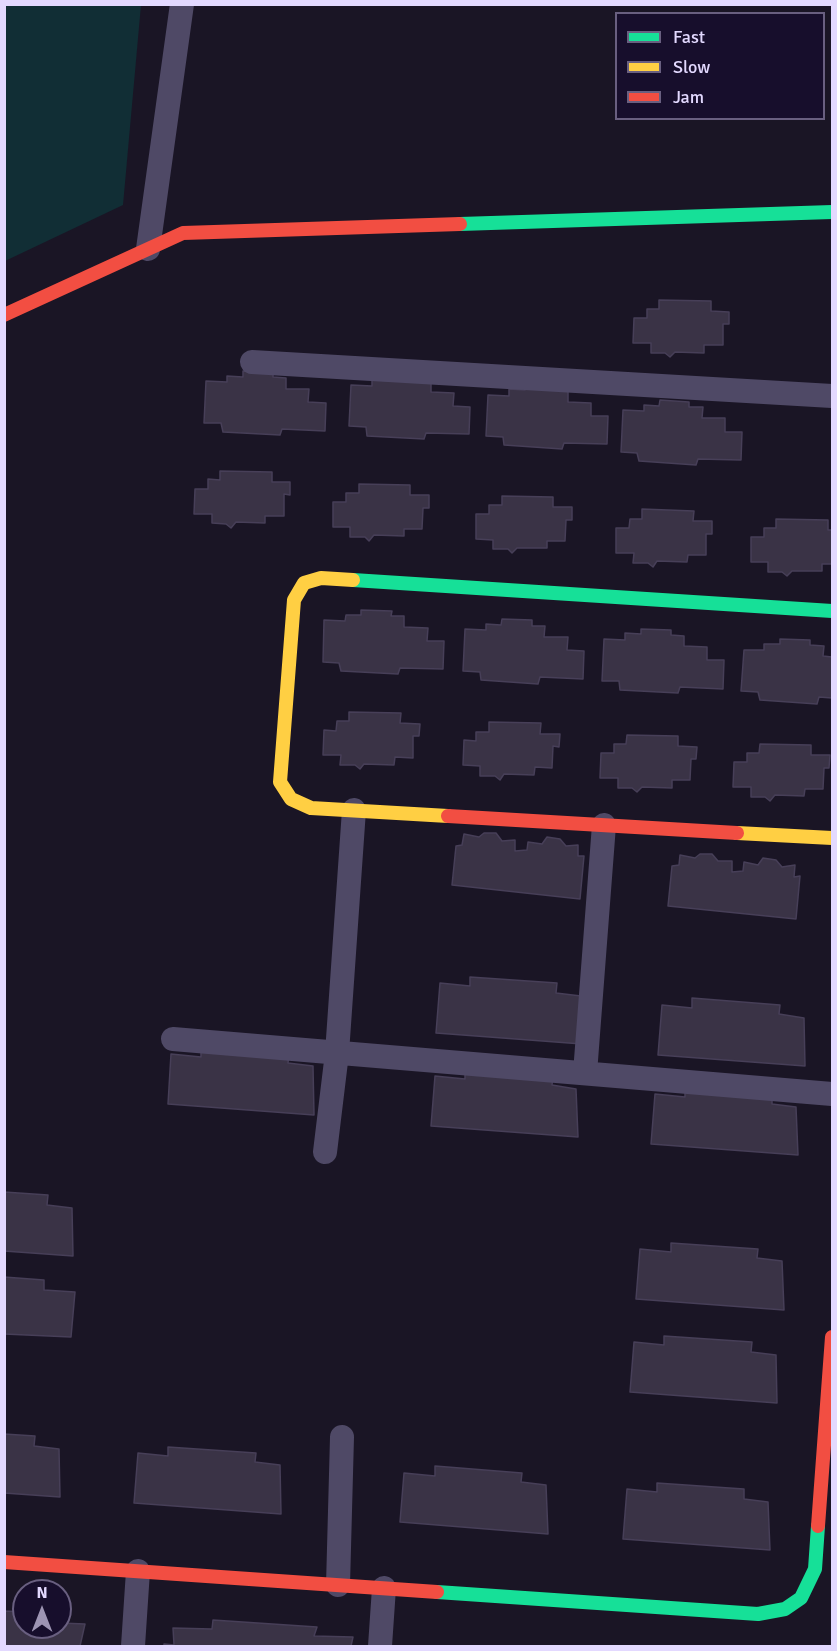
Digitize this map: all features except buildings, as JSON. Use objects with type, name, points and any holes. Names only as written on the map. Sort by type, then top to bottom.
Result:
[{"type":"street","points":[[148,249],[182,4]]},
{"type":"street","points":[[4,315],[183,233],[832,212]]},
{"type":"street","points":[[252,362],[832,396]]},
{"type":"street","points":[[832,611],[321,578],[304,583],[294,600],[280,782],[291,799],[311,808],[832,838]]},
{"type":"street","points":[[325,1152],[337,1053],[354,810]]},
{"type":"street","points":[[585,1073],[604,825]]},
{"type":"street","points":[[173,1039],[832,1094]]},
{"type":"street","points":[[4,1562],[758,1614],[785,1609],[801,1598],[815,1569],[832,1337]]},
{"type":"street","points":[[338,1585],[342,1437]]},
{"type":"street","points":[[133,1647],[138,1571]]},
{"type":"street","points":[[380,1647],[384,1588]]},
{"type":"green space","points":[[4,5],[141,5],[123,205],[5,261]]},
{"type":"traffic: fast","points":[[460,224],[832,212]]},
{"type":"traffic: fast","points":[[353,580],[832,611]]},
{"type":"traffic: fast","points":[[437,1592],[758,1614],[785,1609],[801,1598],[815,1569],[818,1526]]},
{"type":"traffic: slow","points":[[353,580],[321,578],[304,583],[294,600],[280,782],[291,799],[311,808],[448,816]]},
{"type":"traffic: slow","points":[[737,833],[832,838]]},
{"type":"traffic: jam","points":[[4,315],[183,233],[460,224]]},
{"type":"traffic: jam","points":[[448,816],[737,833]]},
{"type":"traffic: jam","points":[[818,1526],[832,1337]]},
{"type":"traffic: jam","points":[[4,1562],[437,1592]]}]
